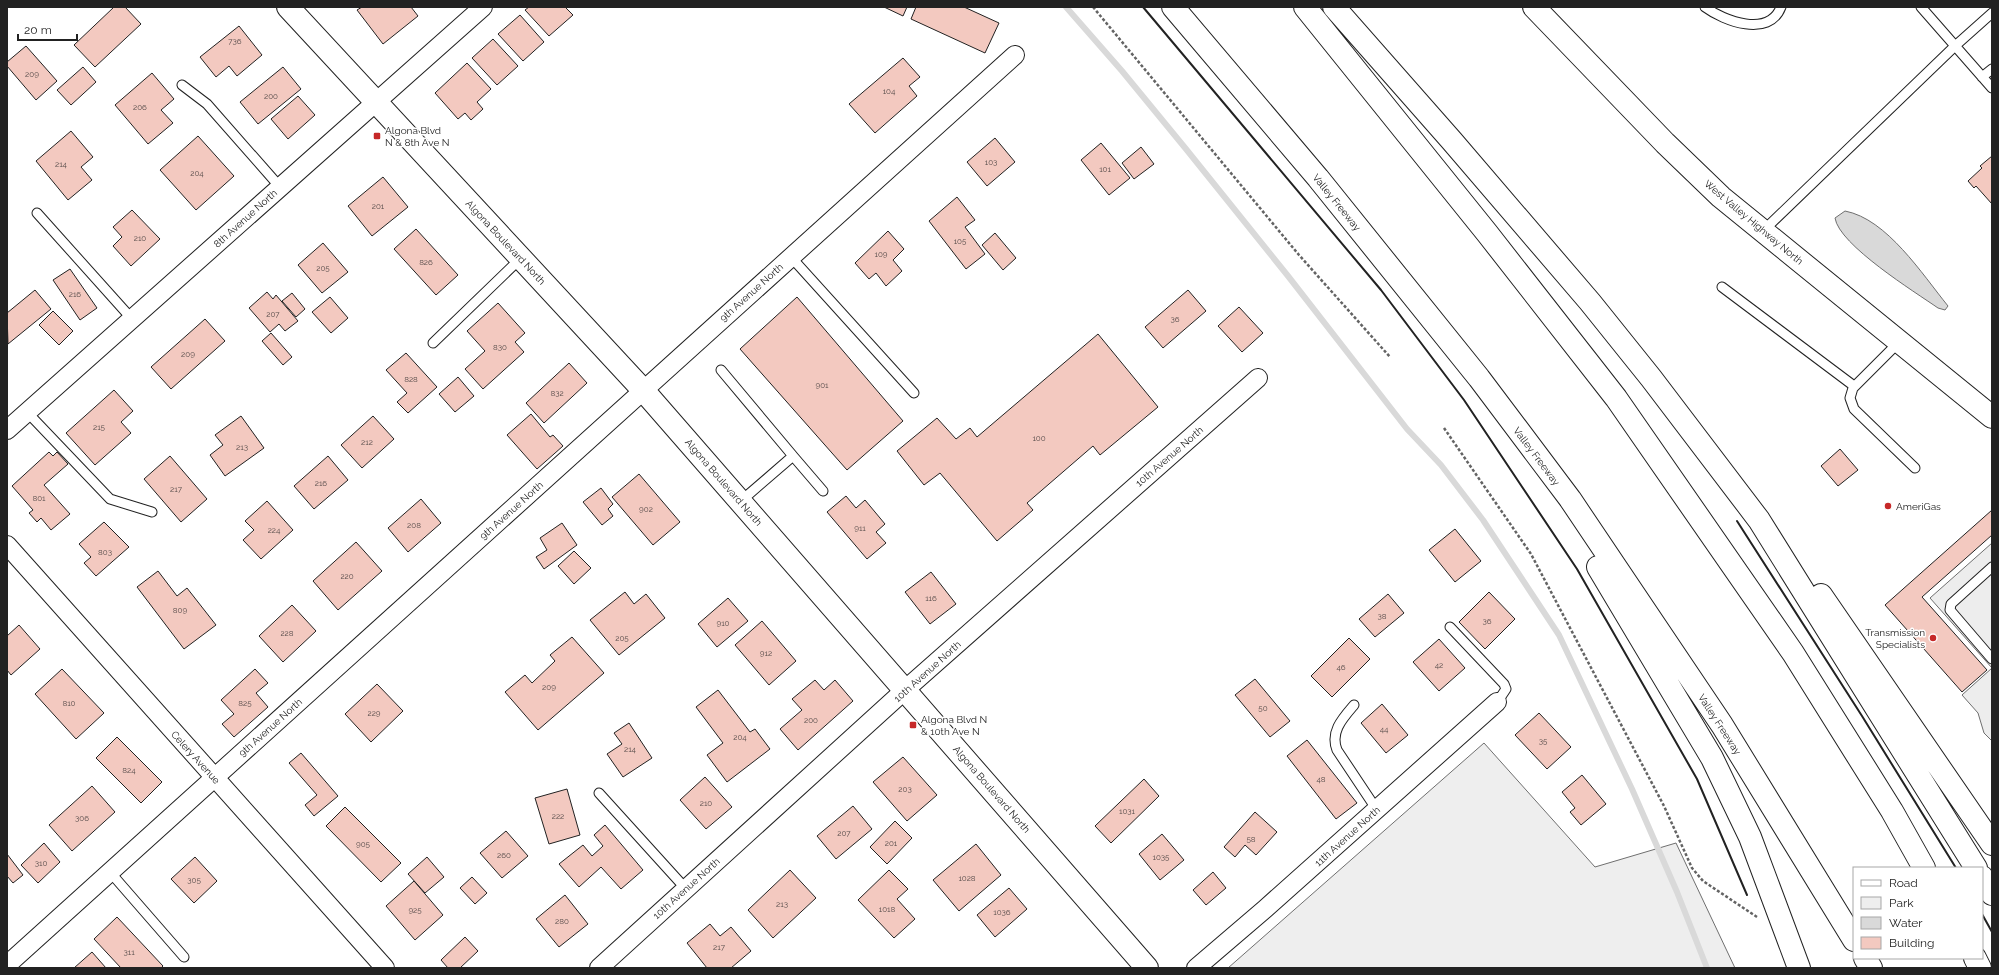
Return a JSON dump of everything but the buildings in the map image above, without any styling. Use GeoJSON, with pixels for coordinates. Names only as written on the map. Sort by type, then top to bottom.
{"type":"FeatureCollection","features":[{"type":"Feature","properties":{"kind":"main road","name":"Algona Boulevard North"},"geometry":{"type":"LineString","coordinates":[[288,7],[643,390],[906,689],[1147,968]]}},
{"type":"Feature","properties":{"kind":"main road","name":"Valley Freeway"},"geometry":{"type":"LineString","coordinates":[[1173,7],[1318,178],[1479,378],[1570,499],[1722,725],[1853,938]]}},
{"type":"Feature","properties":{"kind":"main road"},"geometry":{"type":"LineString","coordinates":[[1304,7],[1487,233],[1616,398],[1793,653],[1892,811],[1923,867]]}},
{"type":"Feature","properties":{"kind":"main road"},"geometry":{"type":"LineString","coordinates":[[1334,7],[1452,141],[1590,302],[1759,520],[1795,559],[1992,844]]}},
{"type":"Feature","properties":{"kind":"main road","name":"West Valley Highway North"},"geometry":{"type":"LineString","coordinates":[[1534,7],[1671,148],[1721,197],[1992,417]]}},
{"type":"Feature","properties":{"kind":"main road"},"geometry":{"type":"LineString","coordinates":[[1479,378],[1610,585],[1712,758],[1750,837],[1799,968]]}},
{"type":"Feature","properties":{"kind":"main road"},"geometry":{"type":"LineString","coordinates":[[1759,520],[1975,867]]}},
{"type":"Feature","properties":{"kind":"main road"},"geometry":{"type":"LineString","coordinates":[[1983,879],[1992,894]]}},
{"type":"Feature","properties":{"kind":"main road"},"geometry":{"type":"LineString","coordinates":[[1866,959],[1871,968]]}},
{"type":"Feature","properties":{"kind":"main road"},"geometry":{"type":"LineString","coordinates":[[1976,959],[1980,968]]}},
{"type":"Feature","properties":{"kind":"street","name":"8th Avenue North"},"geometry":{"type":"LineString","coordinates":[[7,430],[483,7]]}},
{"type":"Feature","properties":{"kind":"street","name":"9th Avenue North"},"geometry":{"type":"LineString","coordinates":[[7,965],[1015,55]]}},
{"type":"Feature","properties":{"kind":"street","name":"10th Avenue North"},"geometry":{"type":"LineString","coordinates":[[599,968],[906,689],[1258,378]]}},
{"type":"Feature","properties":{"kind":"street","name":"Celery Avenue"},"geometry":{"type":"LineString","coordinates":[[7,545],[385,968]]}},
{"type":"Feature","properties":{"kind":"street","name":"11th Avenue North"},"geometry":{"type":"LineString","coordinates":[[1196,968],[1377,810],[1496,703]]}},
{"type":"Feature","properties":{"kind":"lane"},"geometry":{"type":"LineString","coordinates":[[1705,7],[1724,18],[1750,24],[1769,21],[1778,14],[1781,7]]}},
{"type":"Feature","properties":{"kind":"lane"},"geometry":{"type":"LineString","coordinates":[[1921,7],[1992,88]]}},
{"type":"Feature","properties":{"kind":"lane"},"geometry":{"type":"LineString","coordinates":[[1763,231],[1955,46],[1992,13]]}},
{"type":"Feature","properties":{"kind":"lane"},"geometry":{"type":"LineString","coordinates":[[1982,77],[1992,69]]}},
{"type":"Feature","properties":{"kind":"lane"},"geometry":{"type":"LineString","coordinates":[[182,85],[207,104],[280,187]]}},
{"type":"Feature","properties":{"kind":"lane"},"geometry":{"type":"LineString","coordinates":[[37,213],[132,319]]}},
{"type":"Feature","properties":{"kind":"lane"},"geometry":{"type":"LineString","coordinates":[[790,257],[914,393]]}},
{"type":"Feature","properties":{"kind":"lane"},"geometry":{"type":"LineString","coordinates":[[433,343],[521,258]]}},
{"type":"Feature","properties":{"kind":"lane"},"geometry":{"type":"LineString","coordinates":[[1722,287],[1854,386]]}},
{"type":"Feature","properties":{"kind":"lane"},"geometry":{"type":"LineString","coordinates":[[1900,342],[1854,386],[1850,398],[1854,410],[1915,468]]}},
{"type":"Feature","properties":{"kind":"lane"},"geometry":{"type":"LineString","coordinates":[[721,370],[823,491]]}},
{"type":"Feature","properties":{"kind":"lane"},"geometry":{"type":"LineString","coordinates":[[27,412],[110,499],[152,512]]}},
{"type":"Feature","properties":{"kind":"lane"},"geometry":{"type":"LineString","coordinates":[[741,501],[793,456]]}},
{"type":"Feature","properties":{"kind":"lane"},"geometry":{"type":"LineString","coordinates":[[1992,567],[1951,604],[1950,610],[1992,658]]}},
{"type":"Feature","properties":{"kind":"lane"},"geometry":{"type":"LineString","coordinates":[[1450,627],[1504,684],[1506,689],[1496,703]]}},
{"type":"Feature","properties":{"kind":"lane"},"geometry":{"type":"LineString","coordinates":[[1354,705],[1344,716],[1336,732],[1334,741],[1337,750],[1377,810]]}},
{"type":"Feature","properties":{"kind":"lane"},"geometry":{"type":"LineString","coordinates":[[599,793],[686,889]]}},
{"type":"Feature","properties":{"kind":"lane"},"geometry":{"type":"LineString","coordinates":[[110,872],[184,957]]}},
{"type":"Feature","properties":{"kind":"path"},"geometry":{"type":"LineString","coordinates":[[1093,7],[1299,255],[1390,357]]}},
{"type":"Feature","properties":{"kind":"path"},"geometry":{"type":"LineString","coordinates":[[1444,428],[1531,554],[1664,806],[1692,868],[1703,881],[1788,937]]}},
{"type":"Feature","properties":{"kind":"green space"},"geometry":{"type":"Polygon","coordinates":[[[1484,743],[1595,867],[1676,843],[1735,968],[1228,968],[1484,743]]]}},
{"type":"Feature","properties":{"kind":"shaded area"},"geometry":{"type":"Polygon","coordinates":[[[1992,543],[1992,668],[1930,598],[1992,543]]]}},
{"type":"Feature","properties":{"kind":"shaded area"},"geometry":{"type":"Polygon","coordinates":[[[1992,668],[1992,741],[1984,733],[1978,713],[1962,695],[1992,668]]]}},
{"type":"Feature","properties":{"kind":"water"},"geometry":{"type":"Polygon","coordinates":[[[1845,211],[1860,216],[1889,236],[1915,264],[1948,306],[1945,310],[1938,308],[1896,280],[1863,254],[1840,229],[1835,218],[1845,211]]]}},
{"type":"Feature","properties":{"kind":"waterway"},"geometry":{"type":"LineString","coordinates":[[1066,7],[1122,71],[1186,149],[1288,276],[1407,429],[1441,465],[1483,520],[1559,635],[1632,789],[1677,892],[1707,968]]}},
{"type":"Feature","properties":{"kind":"wall"},"geometry":{"type":"LineString","coordinates":[[1143,7],[1381,290],[1464,400],[1577,569],[1697,779],[1747,895]]}},
{"type":"Feature","properties":{"kind":"wall"},"geometry":{"type":"LineString","coordinates":[[1737,521],[1862,716],[1955,867]]}},
{"type":"Feature","properties":{"kind":"wall"},"geometry":{"type":"LineString","coordinates":[[1983,916],[1992,932]]}},
{"type":"Feature","properties":{"kind":"place","name":"Algona Blvd N & 8th Ave N"},"geometry":{"type":"Point","coordinates":[377,136]}},
{"type":"Feature","properties":{"kind":"place","name":"AmeriGas"},"geometry":{"type":"Point","coordinates":[1888,506]}},
{"type":"Feature","properties":{"kind":"place","name":"Transmission Specialists"},"geometry":{"type":"Point","coordinates":[1933,638]}},
{"type":"Feature","properties":{"kind":"place","name":"Algona Blvd N & 10th Ave N"},"geometry":{"type":"Point","coordinates":[913,725]}}]}
